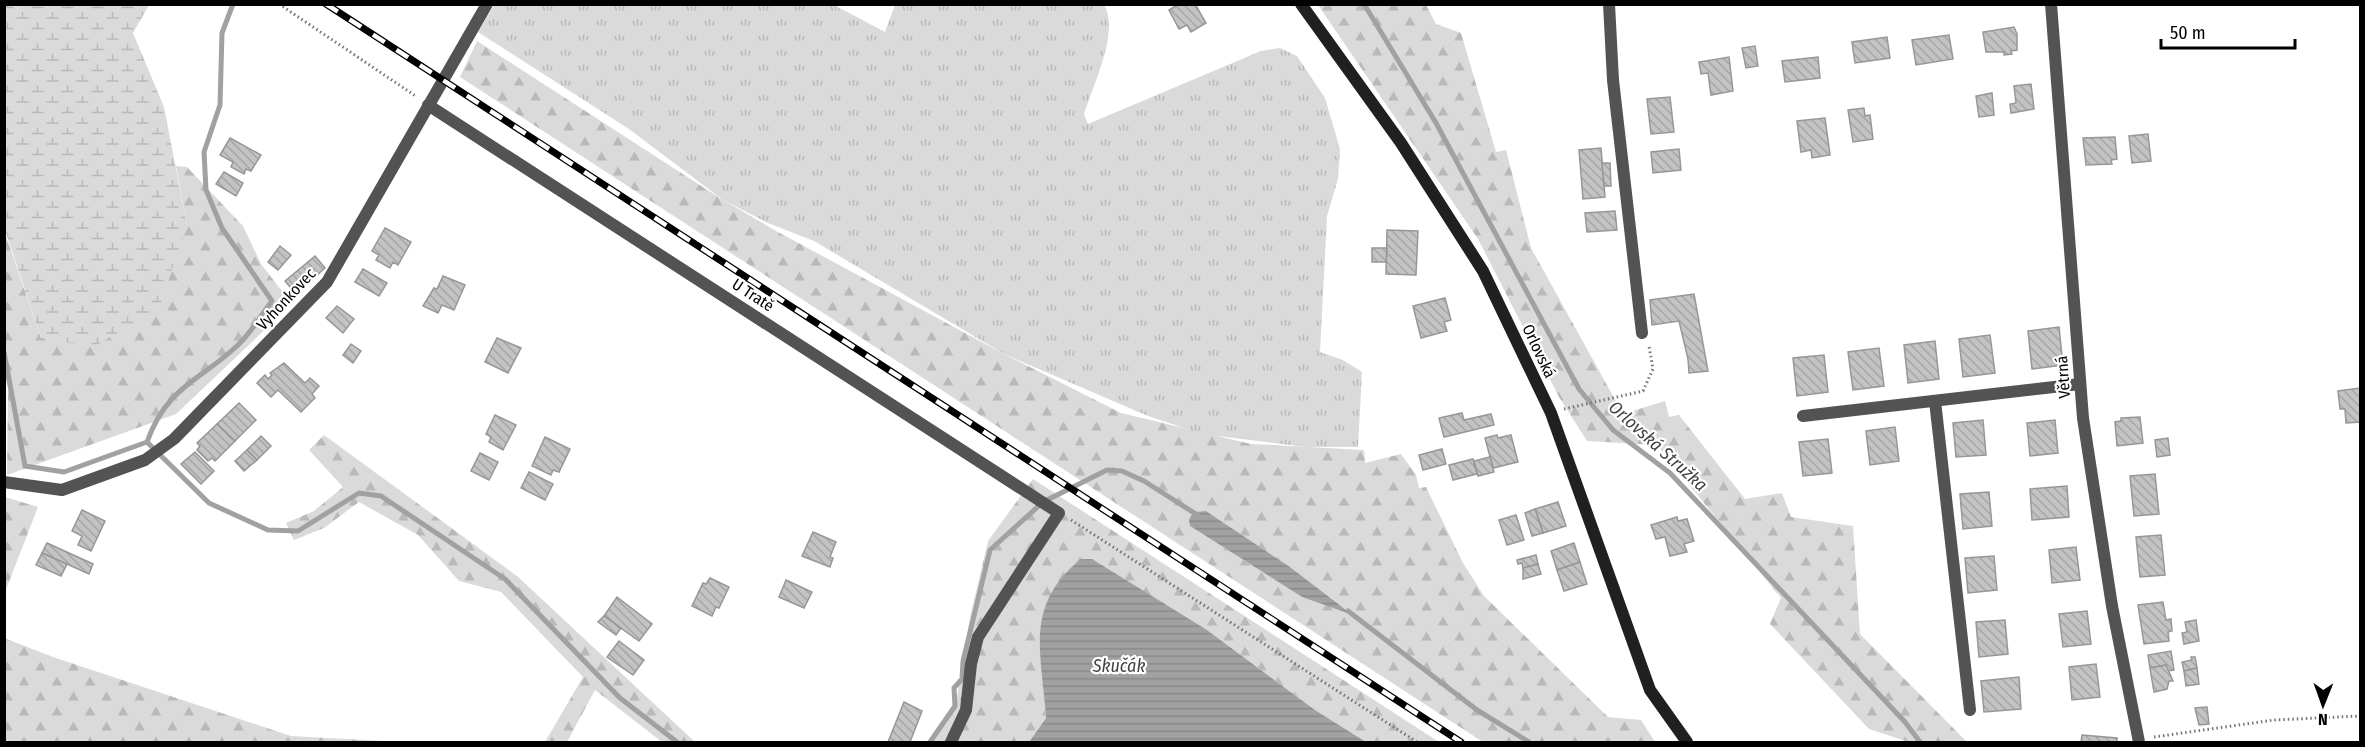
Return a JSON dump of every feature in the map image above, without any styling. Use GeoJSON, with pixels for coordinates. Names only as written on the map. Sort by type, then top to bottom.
{"type":"FeatureCollection","features":[{"type":"Feature","properties":{"kind":"main road","name":"Orlovská"},"geometry":{"type":"LineString","coordinates":[[1301,4],[1401,143],[1483,271],[1551,413],[1650,690],[1687,742]]}},
{"type":"Feature","properties":{"kind":"street","name":"Vyhonkovec"},"geometry":{"type":"LineString","coordinates":[[4,482],[62,490],[147,459],[167,445],[327,282],[488,4]]}},
{"type":"Feature","properties":{"kind":"street"},"geometry":{"type":"LineString","coordinates":[[1609,4],[1613,80],[1642,333]]}},
{"type":"Feature","properties":{"kind":"street","name":"Větrná"},"geometry":{"type":"LineString","coordinates":[[2051,4],[2083,418],[2112,606],[2139,741]]}},
{"type":"Feature","properties":{"kind":"street","name":"U Tratě"},"geometry":{"type":"LineString","coordinates":[[428,105],[1056,511]]}},
{"type":"Feature","properties":{"kind":"street"},"geometry":{"type":"LineString","coordinates":[[1803,416],[2080,384]]}},
{"type":"Feature","properties":{"kind":"street"},"geometry":{"type":"LineString","coordinates":[[1935,400],[1970,710]]}},
{"type":"Feature","properties":{"kind":"street"},"geometry":{"type":"LineString","coordinates":[[951,742],[966,710],[971,664],[978,637],[1056,511]]}},
{"type":"Feature","properties":{"kind":"path"},"geometry":{"type":"LineString","coordinates":[[279,4],[428,105]]}},
{"type":"Feature","properties":{"kind":"path"},"geometry":{"type":"LineString","coordinates":[[1584,404],[1643,391],[1653,369],[1649,347],[1642,333]]}},
{"type":"Feature","properties":{"kind":"path"},"geometry":{"type":"LineString","coordinates":[[1056,511],[1417,742]]}},
{"type":"Feature","properties":{"kind":"path"},"geometry":{"type":"LineString","coordinates":[[2139,741],[2274,720],[2361,716]]}},
{"type":"Feature","properties":{"kind":"green space"},"geometry":{"type":"Polygon","coordinates":[[[495,4],[834,5],[885,32],[895,5],[1104,5],[1109,29],[1099,74],[1084,114],[1088,124],[1261,51],[1280,48],[1297,56],[1325,98],[1340,149],[1338,179],[1327,216],[1320,352],[1343,360],[1362,372],[1358,447],[1305,447],[1202,434],[1148,416],[1004,354],[814,241],[768,223],[723,200],[629,129],[478,32],[495,4]]]}},
{"type":"Feature","properties":{"kind":"green space"},"geometry":{"type":"Polygon","coordinates":[[[4,5],[149,5],[133,33],[164,107],[187,225],[159,308],[94,347],[41,338],[5,230],[4,5]]]}},
{"type":"Feature","properties":{"kind":"green space"},"geometry":{"type":"Polygon","coordinates":[[[1318,5],[1426,5],[1436,24],[1461,33],[1496,152],[1506,150],[1531,248],[1623,414],[1665,401],[1669,417],[1679,415],[1745,499],[1782,493],[1791,517],[1853,526],[1860,634],[1967,742],[1909,742],[1869,729],[1770,624],[1781,598],[1657,445],[1587,441],[1559,397],[1478,239],[1318,5]]]}},
{"type":"Feature","properties":{"kind":"green space"},"geometry":{"type":"Polygon","coordinates":[[[477,41],[723,200],[778,232],[1004,354],[1121,413],[1251,444],[1364,450],[1365,463],[1401,454],[1416,475],[1419,488],[1426,487],[1463,563],[1484,596],[1608,717],[1641,720],[1655,742],[1483,742],[460,77],[477,41]],[[1206,511],[1193,512],[1190,526],[1302,597],[1351,613],[1290,567],[1206,511]]]}},
{"type":"Feature","properties":{"kind":"green space"},"geometry":{"type":"Polygon","coordinates":[[[176,166],[187,167],[243,226],[261,264],[292,304],[176,414],[7,475],[8,388],[4,374],[4,230],[41,338],[187,225],[176,166]]]}},
{"type":"Feature","properties":{"kind":"green space"},"geometry":{"type":"Polygon","coordinates":[[[324,435],[517,576],[695,742],[662,742],[595,690],[567,742],[545,742],[583,677],[501,592],[459,581],[418,535],[359,502],[324,528],[294,540],[286,523],[314,511],[343,487],[309,450],[324,435]]]}},
{"type":"Feature","properties":{"kind":"green space"},"geometry":{"type":"Polygon","coordinates":[[[1033,479],[1439,742],[1366,742],[1315,710],[1207,630],[1045,695],[1046,718],[1029,742],[928,742],[956,704],[970,617],[988,541],[1033,479]]]}},
{"type":"Feature","properties":{"kind":"green space"},"geometry":{"type":"Polygon","coordinates":[[[4,497],[38,507],[5,592],[4,497]]]}},
{"type":"Feature","properties":{"kind":"green space"},"geometry":{"type":"Polygon","coordinates":[[[4,638],[53,657],[291,736],[403,742],[5,742],[4,638]]]}},
{"type":"Feature","properties":{"kind":"water"},"geometry":{"type":"Polygon","coordinates":[[[1206,511],[1290,567],[1353,615],[1302,597],[1190,526],[1189,520],[1193,512],[1206,511]]]}},
{"type":"Feature","properties":{"kind":"water","name":"Skučák"},"geometry":{"type":"Polygon","coordinates":[[[1081,559],[1092,559],[1207,630],[1315,710],[1366,742],[1029,742],[1046,718],[1040,652],[1043,613],[1050,595],[1063,577],[1081,559]]]}},
{"type":"Feature","properties":{"kind":"building"},"geometry":{"type":"Polygon","coordinates":[[[1179,4],[1195,4],[1206,23],[1191,32],[1187,25],[1179,29],[1169,10],[1179,4]]]}},
{"type":"Feature","properties":{"kind":"building"},"geometry":{"type":"Polygon","coordinates":[[[2014,27],[2017,34],[2017,50],[2011,51],[2012,54],[2004,55],[2004,52],[1986,52],[1983,32],[2014,27]]]}},
{"type":"Feature","properties":{"kind":"building"},"geometry":{"type":"Polygon","coordinates":[[[1949,35],[1953,59],[1916,65],[1912,40],[1949,35]]]}},
{"type":"Feature","properties":{"kind":"building"},"geometry":{"type":"Polygon","coordinates":[[[1887,37],[1890,58],[1855,63],[1852,42],[1887,37]]]}},
{"type":"Feature","properties":{"kind":"building"},"geometry":{"type":"Polygon","coordinates":[[[1755,46],[1758,66],[1746,68],[1742,48],[1755,46]]]}},
{"type":"Feature","properties":{"kind":"building"},"geometry":{"type":"Polygon","coordinates":[[[1729,57],[1733,91],[1711,95],[1708,73],[1701,74],[1699,62],[1729,57]]]}},
{"type":"Feature","properties":{"kind":"building"},"geometry":{"type":"Polygon","coordinates":[[[1818,57],[1820,78],[1785,82],[1782,61],[1818,57]]]}},
{"type":"Feature","properties":{"kind":"building"},"geometry":{"type":"Polygon","coordinates":[[[2031,84],[2034,109],[2011,113],[2010,104],[2016,103],[2014,86],[2031,84]]]}},
{"type":"Feature","properties":{"kind":"building"},"geometry":{"type":"Polygon","coordinates":[[[1992,93],[1994,115],[1979,117],[1976,96],[1992,93]]]}},
{"type":"Feature","properties":{"kind":"building"},"geometry":{"type":"Polygon","coordinates":[[[1670,97],[1674,132],[1651,134],[1647,99],[1670,97]]]}},
{"type":"Feature","properties":{"kind":"building"},"geometry":{"type":"Polygon","coordinates":[[[1864,108],[1865,116],[1870,115],[1873,139],[1853,142],[1848,110],[1864,108]]]}},
{"type":"Feature","properties":{"kind":"building"},"geometry":{"type":"Polygon","coordinates":[[[1825,118],[1830,155],[1812,158],[1811,150],[1801,152],[1797,121],[1825,118]]]}},
{"type":"Feature","properties":{"kind":"building"},"geometry":{"type":"Polygon","coordinates":[[[2148,134],[2151,161],[2132,163],[2129,136],[2148,134]]]}},
{"type":"Feature","properties":{"kind":"building"},"geometry":{"type":"Polygon","coordinates":[[[2115,137],[2117,159],[2111,160],[2112,164],[2086,165],[2083,138],[2115,137]]]}},
{"type":"Feature","properties":{"kind":"building"},"geometry":{"type":"Polygon","coordinates":[[[230,138],[261,155],[251,171],[246,169],[244,174],[231,167],[233,162],[220,155],[230,138]]]}},
{"type":"Feature","properties":{"kind":"building"},"geometry":{"type":"Polygon","coordinates":[[[1601,148],[1605,197],[1583,199],[1579,150],[1601,148]]]}},
{"type":"Feature","properties":{"kind":"building"},"geometry":{"type":"Polygon","coordinates":[[[1679,149],[1681,170],[1653,173],[1651,152],[1679,149]]]}},
{"type":"Feature","properties":{"kind":"building"},"geometry":{"type":"Polygon","coordinates":[[[1602,163],[1610,163],[1611,186],[1604,186],[1602,163]]]}},
{"type":"Feature","properties":{"kind":"building"},"geometry":{"type":"Polygon","coordinates":[[[224,172],[243,183],[236,196],[216,184],[224,172]]]}},
{"type":"Feature","properties":{"kind":"building"},"geometry":{"type":"Polygon","coordinates":[[[1615,211],[1617,230],[1587,232],[1585,213],[1615,211]]]}},
{"type":"Feature","properties":{"kind":"building"},"geometry":{"type":"Polygon","coordinates":[[[385,228],[411,242],[398,265],[393,262],[390,268],[376,260],[379,255],[372,251],[385,228]]]}},
{"type":"Feature","properties":{"kind":"building"},"geometry":{"type":"Polygon","coordinates":[[[1387,230],[1418,231],[1416,275],[1386,274],[1387,230]]]}},
{"type":"Feature","properties":{"kind":"building"},"geometry":{"type":"Polygon","coordinates":[[[280,246],[291,255],[278,270],[268,262],[280,246]]]}},
{"type":"Feature","properties":{"kind":"building"},"geometry":{"type":"Polygon","coordinates":[[[1372,248],[1387,248],[1386,262],[1372,262],[1372,248]]]}},
{"type":"Feature","properties":{"kind":"building"},"geometry":{"type":"Polygon","coordinates":[[[315,256],[325,268],[296,294],[285,281],[315,256]]]}},
{"type":"Feature","properties":{"kind":"building"},"geometry":{"type":"Polygon","coordinates":[[[363,269],[387,283],[379,296],[355,282],[363,269]]]}},
{"type":"Feature","properties":{"kind":"building"},"geometry":{"type":"Polygon","coordinates":[[[443,276],[465,285],[454,310],[442,305],[438,313],[423,306],[434,288],[437,289],[443,276]]]}},
{"type":"Feature","properties":{"kind":"building"},"geometry":{"type":"Polygon","coordinates":[[[1694,294],[1708,371],[1689,373],[1679,321],[1652,325],[1650,300],[1694,294]]]}},
{"type":"Feature","properties":{"kind":"building"},"geometry":{"type":"Polygon","coordinates":[[[1445,298],[1451,320],[1444,322],[1447,331],[1421,338],[1413,306],[1445,298]]]}},
{"type":"Feature","properties":{"kind":"building"},"geometry":{"type":"Polygon","coordinates":[[[337,306],[354,319],[343,333],[326,318],[337,306]]]}},
{"type":"Feature","properties":{"kind":"building"},"geometry":{"type":"Polygon","coordinates":[[[2059,327],[2063,365],[2032,369],[2028,331],[2059,327]]]}},
{"type":"Feature","properties":{"kind":"building"},"geometry":{"type":"Polygon","coordinates":[[[1990,335],[1995,373],[1963,377],[1959,339],[1990,335]]]}},
{"type":"Feature","properties":{"kind":"building"},"geometry":{"type":"Polygon","coordinates":[[[497,338],[521,348],[508,373],[485,362],[497,338]]]}},
{"type":"Feature","properties":{"kind":"building"},"geometry":{"type":"Polygon","coordinates":[[[1935,341],[1939,379],[1908,383],[1904,345],[1935,341]]]}},
{"type":"Feature","properties":{"kind":"building"},"geometry":{"type":"Polygon","coordinates":[[[351,344],[361,351],[353,363],[343,355],[351,344]]]}},
{"type":"Feature","properties":{"kind":"building"},"geometry":{"type":"Polygon","coordinates":[[[1879,348],[1884,386],[1853,390],[1848,352],[1879,348]]]}},
{"type":"Feature","properties":{"kind":"building"},"geometry":{"type":"Polygon","coordinates":[[[1824,355],[1828,392],[1797,396],[1793,358],[1824,355]]]}},
{"type":"Feature","properties":{"kind":"building"},"geometry":{"type":"Polygon","coordinates":[[[284,363],[305,383],[310,378],[319,386],[312,394],[315,398],[301,412],[278,390],[271,397],[257,383],[265,375],[268,379],[272,375],[270,373],[284,363]]]}},
{"type":"Feature","properties":{"kind":"building"},"geometry":{"type":"Polygon","coordinates":[[[2360,388],[2360,422],[2346,423],[2345,409],[2340,409],[2338,391],[2360,388]]]}},
{"type":"Feature","properties":{"kind":"building"},"geometry":{"type":"Polygon","coordinates":[[[239,403],[256,420],[235,441],[217,424],[239,403]]]}},
{"type":"Feature","properties":{"kind":"building"},"geometry":{"type":"Polygon","coordinates":[[[1462,413],[1464,420],[1491,414],[1494,425],[1444,437],[1439,418],[1462,413]]]}},
{"type":"Feature","properties":{"kind":"building"},"geometry":{"type":"Polygon","coordinates":[[[495,415],[516,425],[503,450],[489,442],[491,437],[486,434],[495,415]]]}},
{"type":"Feature","properties":{"kind":"building"},"geometry":{"type":"Polygon","coordinates":[[[2140,417],[2143,443],[2117,446],[2115,422],[2121,421],[2121,418],[2140,417]]]}},
{"type":"Feature","properties":{"kind":"building"},"geometry":{"type":"Polygon","coordinates":[[[1983,420],[1986,455],[1956,457],[1953,423],[1983,420]]]}},
{"type":"Feature","properties":{"kind":"building"},"geometry":{"type":"Polygon","coordinates":[[[2055,420],[2058,453],[2030,456],[2027,423],[2055,420]]]}},
{"type":"Feature","properties":{"kind":"building"},"geometry":{"type":"Polygon","coordinates":[[[217,424],[235,441],[215,461],[212,458],[208,461],[197,450],[200,446],[197,443],[217,424]]]}},
{"type":"Feature","properties":{"kind":"building"},"geometry":{"type":"Polygon","coordinates":[[[1895,427],[1899,461],[1870,465],[1866,431],[1895,427]]]}},
{"type":"Feature","properties":{"kind":"building"},"geometry":{"type":"Polygon","coordinates":[[[1497,435],[1498,438],[1511,435],[1518,462],[1493,468],[1485,438],[1497,435]]]}},
{"type":"Feature","properties":{"kind":"building"},"geometry":{"type":"Polygon","coordinates":[[[261,436],[271,446],[257,460],[247,450],[261,436]]]}},
{"type":"Feature","properties":{"kind":"building"},"geometry":{"type":"Polygon","coordinates":[[[545,437],[570,449],[559,472],[553,470],[551,475],[532,466],[545,437]]]}},
{"type":"Feature","properties":{"kind":"building"},"geometry":{"type":"Polygon","coordinates":[[[2168,438],[2170,455],[2157,457],[2155,440],[2168,438]]]}},
{"type":"Feature","properties":{"kind":"building"},"geometry":{"type":"Polygon","coordinates":[[[1828,439],[1832,473],[1803,476],[1799,442],[1828,439]]]}},
{"type":"Feature","properties":{"kind":"building"},"geometry":{"type":"Polygon","coordinates":[[[1442,449],[1446,464],[1423,470],[1419,455],[1442,449]]]}},
{"type":"Feature","properties":{"kind":"building"},"geometry":{"type":"Polygon","coordinates":[[[247,450],[257,460],[244,471],[235,461],[247,450]]]}},
{"type":"Feature","properties":{"kind":"building"},"geometry":{"type":"Polygon","coordinates":[[[195,452],[214,471],[201,484],[181,464],[195,452]]]}},
{"type":"Feature","properties":{"kind":"building"},"geometry":{"type":"Polygon","coordinates":[[[480,453],[498,462],[489,480],[471,471],[480,453]]]}},
{"type":"Feature","properties":{"kind":"building"},"geometry":{"type":"Polygon","coordinates":[[[1490,457],[1494,472],[1478,476],[1474,461],[1490,457]]]}},
{"type":"Feature","properties":{"kind":"building"},"geometry":{"type":"Polygon","coordinates":[[[1473,459],[1477,474],[1453,480],[1449,465],[1473,459]]]}},
{"type":"Feature","properties":{"kind":"building"},"geometry":{"type":"Polygon","coordinates":[[[529,472],[553,484],[545,500],[521,488],[529,472]]]}},
{"type":"Feature","properties":{"kind":"building"},"geometry":{"type":"Polygon","coordinates":[[[2155,474],[2159,514],[2134,516],[2130,476],[2155,474]]]}},
{"type":"Feature","properties":{"kind":"building"},"geometry":{"type":"Polygon","coordinates":[[[2067,486],[2069,517],[2032,520],[2030,489],[2067,486]]]}},
{"type":"Feature","properties":{"kind":"building"},"geometry":{"type":"Polygon","coordinates":[[[1989,492],[1992,526],[1963,529],[1960,494],[1989,492]]]}},
{"type":"Feature","properties":{"kind":"building"},"geometry":{"type":"Polygon","coordinates":[[[1558,502],[1566,526],[1543,533],[1535,509],[1558,502]]]}},
{"type":"Feature","properties":{"kind":"building"},"geometry":{"type":"Polygon","coordinates":[[[1535,509],[1543,533],[1532,536],[1525,513],[1535,509]]]}},
{"type":"Feature","properties":{"kind":"building"},"geometry":{"type":"Polygon","coordinates":[[[82,510],[105,521],[91,551],[78,545],[82,536],[72,531],[82,510]]]}},
{"type":"Feature","properties":{"kind":"building"},"geometry":{"type":"Polygon","coordinates":[[[1516,515],[1524,540],[1507,545],[1499,520],[1516,515]]]}},
{"type":"Feature","properties":{"kind":"building"},"geometry":{"type":"Polygon","coordinates":[[[1677,517],[1678,521],[1687,519],[1694,541],[1684,544],[1687,552],[1670,556],[1665,537],[1656,539],[1651,525],[1677,517]]]}},
{"type":"Feature","properties":{"kind":"building"},"geometry":{"type":"Polygon","coordinates":[[[813,532],[836,542],[830,557],[833,558],[830,567],[802,556],[813,532]]]}},
{"type":"Feature","properties":{"kind":"building"},"geometry":{"type":"Polygon","coordinates":[[[2161,535],[2165,575],[2140,577],[2136,537],[2161,535]]]}},
{"type":"Feature","properties":{"kind":"building"},"geometry":{"type":"Polygon","coordinates":[[[47,543],[93,564],[89,574],[42,553],[47,543]]]}},
{"type":"Feature","properties":{"kind":"building"},"geometry":{"type":"Polygon","coordinates":[[[1574,543],[1580,562],[1557,570],[1551,551],[1574,543]]]}},
{"type":"Feature","properties":{"kind":"building"},"geometry":{"type":"Polygon","coordinates":[[[2076,547],[2080,580],[2052,583],[2049,550],[2076,547]]]}},
{"type":"Feature","properties":{"kind":"building"},"geometry":{"type":"Polygon","coordinates":[[[42,553],[67,564],[61,576],[36,565],[42,553]]]}},
{"type":"Feature","properties":{"kind":"building"},"geometry":{"type":"Polygon","coordinates":[[[1536,555],[1538,564],[1523,568],[1522,563],[1518,564],[1517,560],[1536,555]]]}},
{"type":"Feature","properties":{"kind":"building"},"geometry":{"type":"Polygon","coordinates":[[[1994,556],[1997,590],[1968,593],[1965,558],[1994,556]]]}},
{"type":"Feature","properties":{"kind":"building"},"geometry":{"type":"Polygon","coordinates":[[[1580,562],[1587,584],[1564,591],[1557,570],[1580,562]]]}},
{"type":"Feature","properties":{"kind":"building"},"geometry":{"type":"Polygon","coordinates":[[[1538,564],[1541,574],[1523,579],[1523,568],[1538,564]]]}},
{"type":"Feature","properties":{"kind":"building"},"geometry":{"type":"Polygon","coordinates":[[[710,578],[729,587],[719,608],[716,607],[712,616],[692,606],[703,583],[706,584],[710,578]]]}},
{"type":"Feature","properties":{"kind":"building"},"geometry":{"type":"Polygon","coordinates":[[[786,580],[812,592],[804,608],[779,597],[786,580]]]}},
{"type":"Feature","properties":{"kind":"building"},"geometry":{"type":"Polygon","coordinates":[[[617,597],[652,624],[639,641],[604,616],[617,597]]]}},
{"type":"Feature","properties":{"kind":"building"},"geometry":{"type":"Polygon","coordinates":[[[2163,602],[2166,620],[2171,619],[2172,631],[2168,632],[2169,641],[2144,644],[2138,605],[2163,602]]]}},
{"type":"Feature","properties":{"kind":"building"},"geometry":{"type":"Polygon","coordinates":[[[2087,611],[2091,644],[2063,647],[2059,614],[2087,611]]]}},
{"type":"Feature","properties":{"kind":"building"},"geometry":{"type":"Polygon","coordinates":[[[604,616],[621,628],[616,635],[598,622],[604,616]]]}},
{"type":"Feature","properties":{"kind":"building"},"geometry":{"type":"Polygon","coordinates":[[[2005,620],[2008,654],[1979,657],[1976,622],[2005,620]]]}},
{"type":"Feature","properties":{"kind":"building"},"geometry":{"type":"Polygon","coordinates":[[[2196,620],[2199,641],[2184,644],[2182,633],[2187,632],[2185,622],[2196,620]]]}},
{"type":"Feature","properties":{"kind":"building"},"geometry":{"type":"Polygon","coordinates":[[[619,641],[644,660],[633,675],[607,657],[619,641]]]}},
{"type":"Feature","properties":{"kind":"building"},"geometry":{"type":"Polygon","coordinates":[[[2171,651],[2174,670],[2167,671],[2166,665],[2150,668],[2148,655],[2171,651]]]}},
{"type":"Feature","properties":{"kind":"building"},"geometry":{"type":"Polygon","coordinates":[[[2191,657],[2195,657],[2197,668],[2184,671],[2182,662],[2192,660],[2191,657]]]}},
{"type":"Feature","properties":{"kind":"building"},"geometry":{"type":"Polygon","coordinates":[[[2096,664],[2100,697],[2072,700],[2069,667],[2096,664]]]}},
{"type":"Feature","properties":{"kind":"building"},"geometry":{"type":"Polygon","coordinates":[[[2166,665],[2173,681],[2169,681],[2167,689],[2154,692],[2150,668],[2166,665]]]}},
{"type":"Feature","properties":{"kind":"building"},"geometry":{"type":"Polygon","coordinates":[[[2197,668],[2199,684],[2186,686],[2184,671],[2197,668]]]}},
{"type":"Feature","properties":{"kind":"building"},"geometry":{"type":"Polygon","coordinates":[[[2019,677],[2021,709],[1984,712],[1981,681],[2019,677]]]}},
{"type":"Feature","properties":{"kind":"building"},"geometry":{"type":"Polygon","coordinates":[[[904,702],[922,711],[910,742],[888,742],[904,702]]]}},
{"type":"Feature","properties":{"kind":"building"},"geometry":{"type":"Polygon","coordinates":[[[2207,707],[2209,724],[2199,725],[2195,708],[2207,707]]]}},
{"type":"Feature","properties":{"kind":"building"},"geometry":{"type":"Polygon","coordinates":[[[2082,735],[2117,738],[2117,742],[2081,742],[2082,735]]]}},
{"type":"Feature","properties":{"kind":"waterway"},"geometry":{"type":"LineString","coordinates":[[233,4],[222,33],[220,105],[204,152],[206,190],[222,228],[272,301],[238,345],[186,386],[164,408],[147,442],[209,503],[268,530],[298,531],[359,493],[381,496],[505,579],[620,698],[677,742]]}},
{"type":"Feature","properties":{"kind":"waterway","name":"Orlovská Stružka"},"geometry":{"type":"LineString","coordinates":[[1364,4],[1436,123],[1579,389],[1613,430],[1670,473],[1905,722],[1920,742]]}},
{"type":"Feature","properties":{"kind":"waterway"},"geometry":{"type":"LineString","coordinates":[[4,352],[25,466],[64,472],[147,442]]}},
{"type":"Feature","properties":{"kind":"waterway"},"geometry":{"type":"LineString","coordinates":[[930,742],[955,706],[954,688],[962,679],[963,661],[990,550],[1043,502],[1107,470],[1122,471],[1144,481],[1199,516]]}},
{"type":"Feature","properties":{"kind":"waterway"},"geometry":{"type":"LineString","coordinates":[[1348,611],[1477,710],[1529,742]]}},
{"type":"Feature","properties":{"kind":"railway"},"geometry":{"type":"LineString","coordinates":[[326,4],[1461,742]]}}]}
